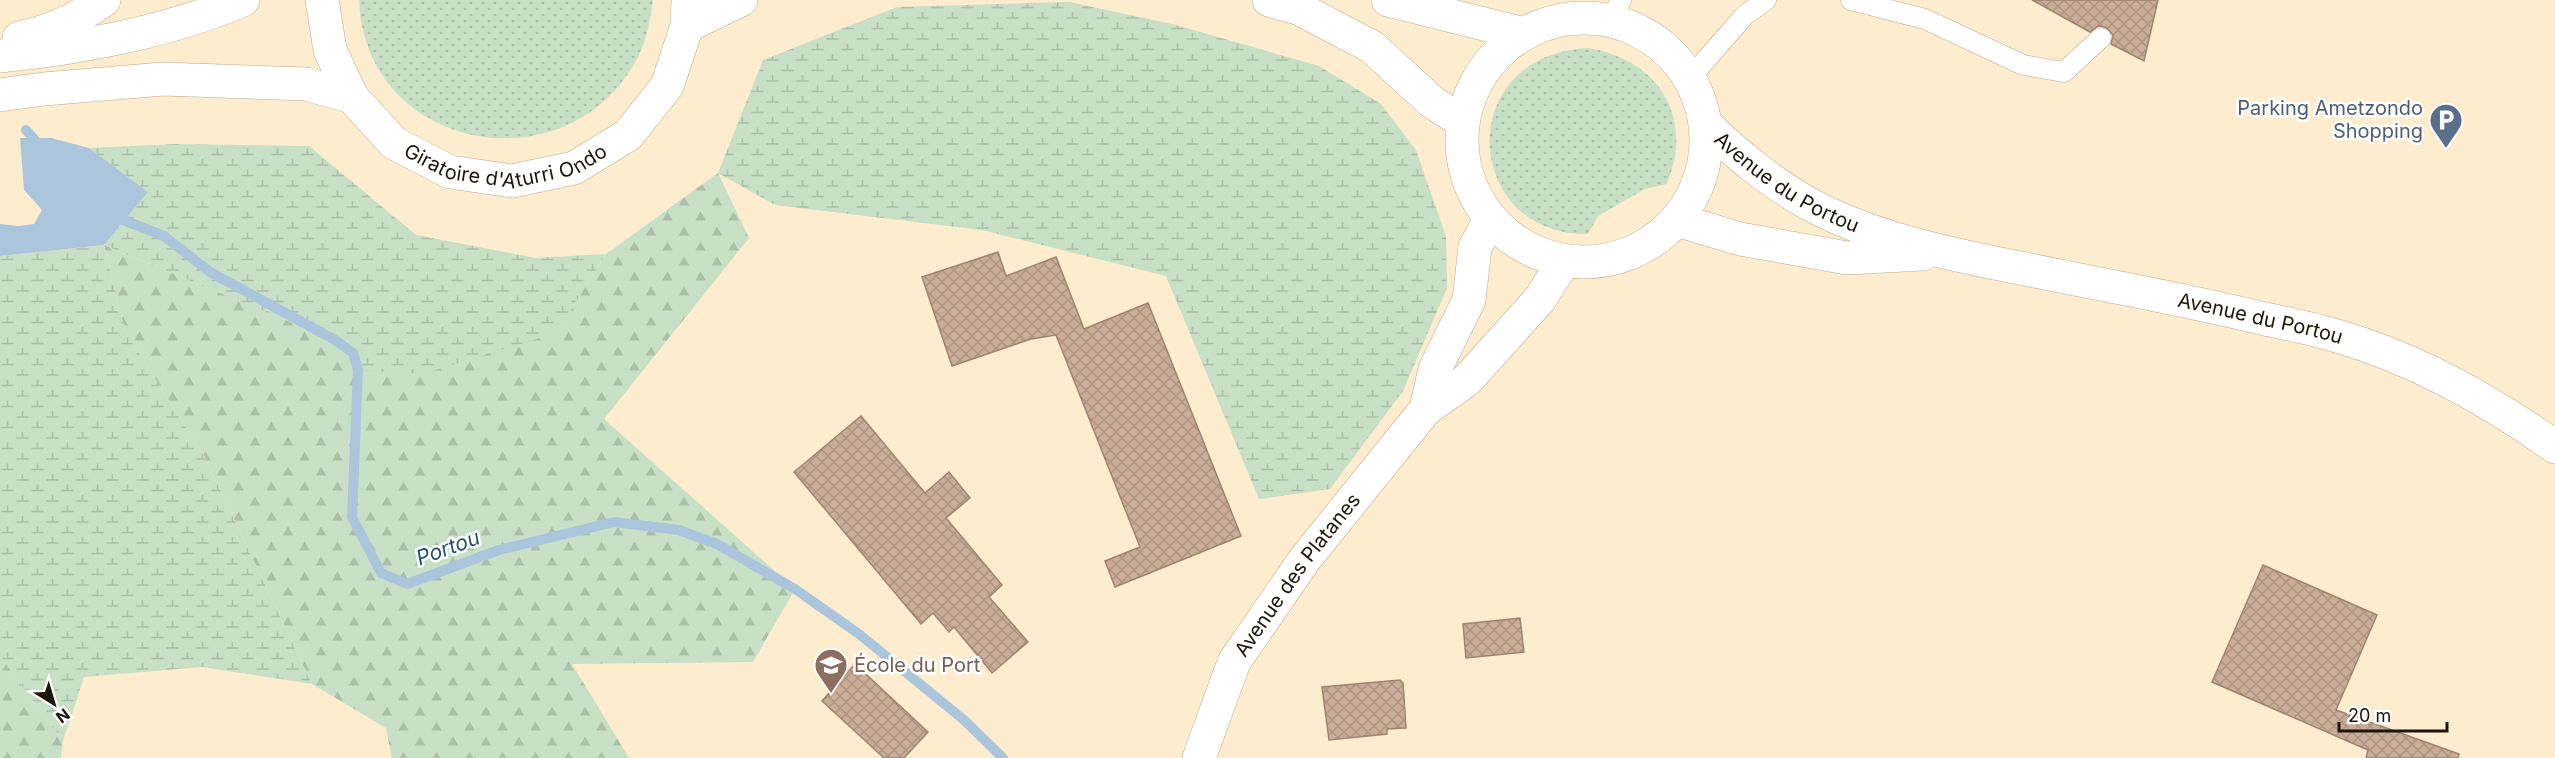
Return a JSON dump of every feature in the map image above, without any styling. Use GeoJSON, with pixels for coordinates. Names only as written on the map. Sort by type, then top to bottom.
{"type":"FeatureCollection","features":[{"type":"Feature","properties":{"kind":"main road"},"geometry":{"type":"LineString","coordinates":[[0,42],[45,33],[90,10],[104,0]]}},
{"type":"Feature","properties":{"kind":"main road"},"geometry":{"type":"LineString","coordinates":[[0,56],[44,52],[133,33],[214,12],[243,0]]}},
{"type":"Feature","properties":{"kind":"main road","name":"Giratoire d'Aturri Ondo"},"geometry":{"type":"LineString","coordinates":[[322,0],[330,50],[351,98],[394,143],[450,172],[512,181],[574,168],[627,135],[667,86],[688,13]]}},
{"type":"Feature","properties":{"kind":"main road"},"geometry":{"type":"LineString","coordinates":[[688,13],[741,0]]}},
{"type":"Feature","properties":{"kind":"main road"},"geometry":{"type":"LineString","coordinates":[[1269,0],[1298,8],[1372,47],[1432,102],[1463,122]]}},
{"type":"Feature","properties":{"kind":"main road"},"geometry":{"type":"LineString","coordinates":[[1388,0],[1524,34]]}},
{"type":"Feature","properties":{"kind":"main road"},"geometry":{"type":"LineString","coordinates":[[1616,10],[1670,51],[1690,78],[1701,100],[1706,125],[1706,159],[1695,191],[1677,220],[1654,241],[1626,256],[1595,262],[1564,261],[1536,253],[1511,238],[1491,220],[1472,190],[1463,157],[1463,122],[1470,95],[1484,71],[1502,50],[1524,34],[1551,22],[1616,10]]}},
{"type":"Feature","properties":{"kind":"main road"},"geometry":{"type":"LineString","coordinates":[[0,95],[163,79],[306,84],[351,98]]}},
{"type":"Feature","properties":{"kind":"main road","name":"Avenue du Portou"},"geometry":{"type":"LineString","coordinates":[[1706,125],[1746,163],[1814,206],[1859,225],[1942,253],[2208,305],[2337,336],[2405,359],[2466,390],[2526,426],[2555,447]]}},
{"type":"Feature","properties":{"kind":"main road","name":"Avenue des Platanes"},"geometry":{"type":"LineString","coordinates":[[1426,409],[1435,369],[1469,300],[1475,247],[1491,220]]}},
{"type":"Feature","properties":{"kind":"main road","name":"Avenue du Portou"},"geometry":{"type":"LineString","coordinates":[[1677,220],[1740,239],[1847,258],[1942,253]]}},
{"type":"Feature","properties":{"kind":"main road","name":"Avenue des Platanes"},"geometry":{"type":"LineString","coordinates":[[1199,758],[1234,662],[1305,559],[1426,409],[1467,381],[1540,299],[1564,261]]}},
{"type":"Feature","properties":{"kind":"lane"},"geometry":{"type":"LineString","coordinates":[[1690,78],[1745,15],[1766,0]]}},
{"type":"Feature","properties":{"kind":"lane"},"geometry":{"type":"LineString","coordinates":[[1851,0],[1925,19],[2023,65],[2064,72],[2101,38]]}},
{"type":"Feature","properties":{"kind":"green space"},"geometry":{"type":"Polygon","coordinates":[[[359,0],[653,0],[648,30],[638,57],[606,99],[566,126],[521,137],[475,135],[432,120],[395,92],[370,52],[359,0]]]}},
{"type":"Feature","properties":{"kind":"green space"},"geometry":{"type":"Polygon","coordinates":[[[1070,2],[1176,25],[1319,66],[1381,104],[1416,150],[1446,237],[1447,288],[1403,391],[1330,489],[1259,499],[1166,276],[982,230],[775,205],[718,173],[763,60],[897,7],[1070,2]]]}},
{"type":"Feature","properties":{"kind":"green space"},"geometry":{"type":"Polygon","coordinates":[[[1588,48],[1626,60],[1656,83],[1673,116],[1676,135],[1675,157],[1667,184],[1645,189],[1598,216],[1588,234],[1546,227],[1516,207],[1497,178],[1490,144],[1495,110],[1513,80],[1544,58],[1588,48]]]}},
{"type":"Feature","properties":{"kind":"green space"},"geometry":{"type":"Polygon","coordinates":[[[176,144],[309,146],[416,235],[536,258],[606,254],[556,333],[422,374],[358,370],[334,340],[104,245],[148,192],[89,148],[176,144]]]}},
{"type":"Feature","properties":{"kind":"green space"},"geometry":{"type":"Polygon","coordinates":[[[718,173],[749,238],[604,419],[795,589],[753,662],[572,664],[629,758],[392,758],[386,728],[312,684],[204,456],[125,331],[104,245],[335,340],[359,370],[556,333],[606,254],[718,173]]]}},
{"type":"Feature","properties":{"kind":"green space"},"geometry":{"type":"Polygon","coordinates":[[[104,245],[125,331],[204,456],[312,684],[202,667],[84,677],[63,741],[0,656],[0,256],[104,245]]]}},
{"type":"Feature","properties":{"kind":"green space"},"geometry":{"type":"Polygon","coordinates":[[[0,656],[63,741],[61,758],[0,758],[0,656]]]}},
{"type":"Feature","properties":{"kind":"water"},"geometry":{"type":"Polygon","coordinates":[[[20,138],[51,138],[89,148],[148,192],[104,245],[0,256],[0,224],[19,226],[34,224],[42,210],[24,190],[20,138]]]}},
{"type":"Feature","properties":{"kind":"building"},"geometry":{"type":"Polygon","coordinates":[[[2032,0],[2158,0],[2144,61],[2111,44],[2113,35],[2105,27],[2098,26],[2090,32],[2032,0]]]}},
{"type":"Feature","properties":{"kind":"building"},"geometry":{"type":"Polygon","coordinates":[[[998,252],[1006,276],[1056,257],[1084,329],[1148,303],[1241,536],[1115,587],[1105,561],[1140,547],[1056,335],[1031,339],[952,366],[922,277],[998,252]]]}},
{"type":"Feature","properties":{"kind":"building"},"geometry":{"type":"Polygon","coordinates":[[[861,416],[925,493],[949,472],[970,498],[946,518],[1002,585],[989,597],[1028,642],[992,673],[954,627],[949,632],[933,613],[921,624],[794,472],[861,416]]]}},
{"type":"Feature","properties":{"kind":"building"},"geometry":{"type":"Polygon","coordinates":[[[2263,565],[2377,615],[2336,710],[2459,754],[2458,758],[2366,758],[2368,750],[2212,682],[2263,565]]]}},
{"type":"Feature","properties":{"kind":"building"},"geometry":{"type":"Polygon","coordinates":[[[1520,618],[1524,652],[1466,658],[1463,624],[1520,618]]]}},
{"type":"Feature","properties":{"kind":"building"},"geometry":{"type":"Polygon","coordinates":[[[855,664],[928,732],[904,758],[884,758],[822,701],[855,664]]]}},
{"type":"Feature","properties":{"kind":"building"},"geometry":{"type":"Polygon","coordinates":[[[1400,680],[1403,683],[1406,728],[1387,729],[1387,734],[1329,740],[1322,687],[1400,680]]]}},
{"type":"Feature","properties":{"kind":"waterway"},"geometry":{"type":"LineString","coordinates":[[26,130],[43,149]]}},
{"type":"Feature","properties":{"kind":"waterway","name":"Portou"},"geometry":{"type":"LineString","coordinates":[[113,216],[164,236],[210,272],[335,340],[353,353],[358,370],[352,517],[381,573],[407,584],[499,550],[614,522],[679,530],[717,544],[795,589],[859,634],[964,720],[1003,758]]}},
{"type":"Feature","properties":{"kind":"place","name":"Parking Ametzondo Shopping"},"geometry":{"type":"Point","coordinates":[2446,149]}},
{"type":"Feature","properties":{"kind":"place","name":"École du Port"},"geometry":{"type":"Point","coordinates":[831,694]}}]}
